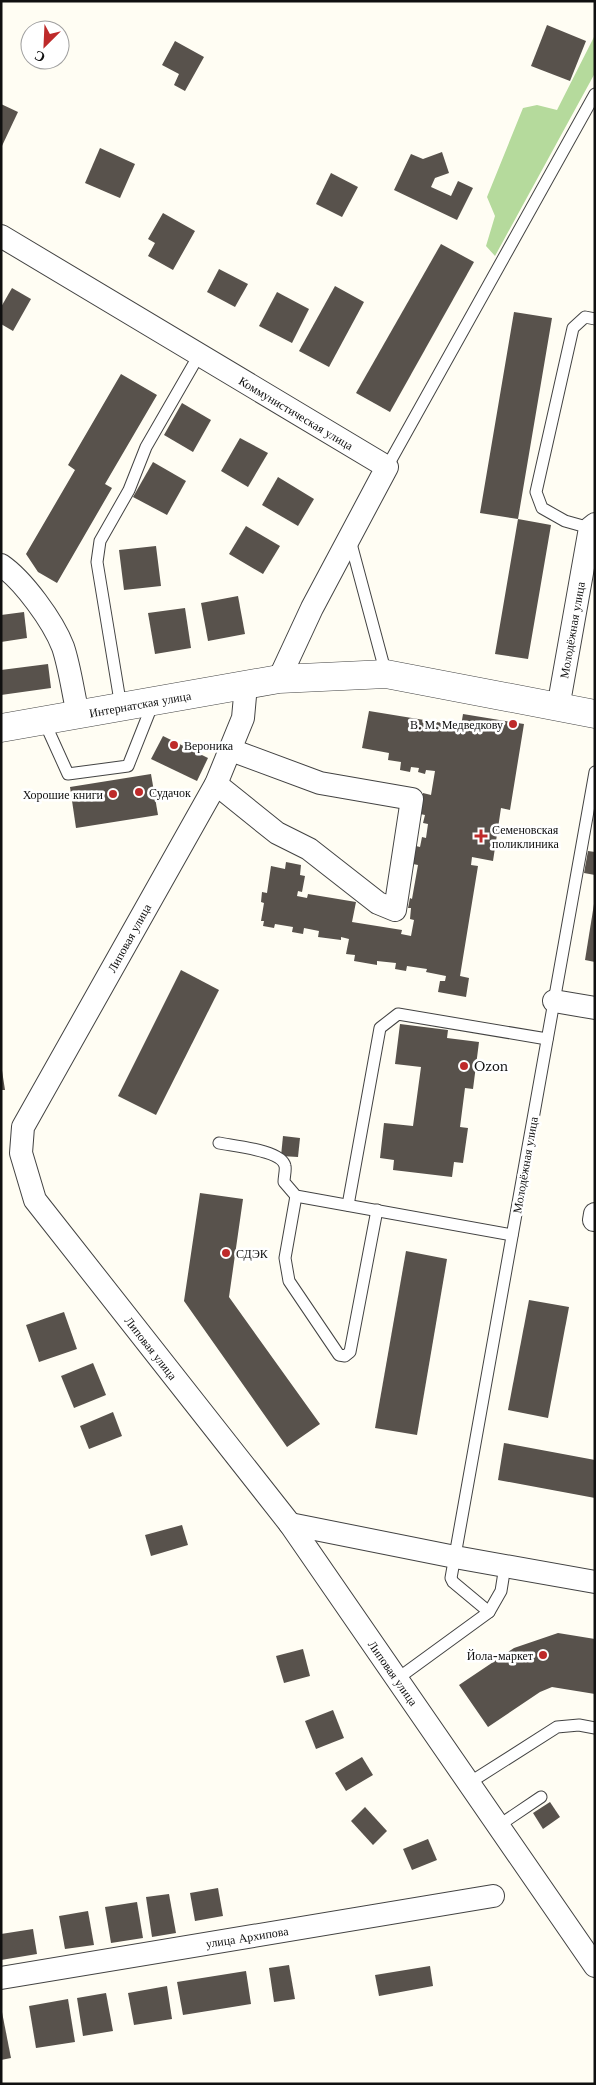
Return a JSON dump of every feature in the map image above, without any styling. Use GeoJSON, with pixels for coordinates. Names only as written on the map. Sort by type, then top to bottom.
{"type":"FeatureCollection","features":[{"type":"Feature","properties":{"kind":"street","name":"Коммунистическая улица"},"geometry":{"type":"LineString","coordinates":[[1,236],[387,467]]}},
{"type":"Feature","properties":{"kind":"street"},"geometry":{"type":"LineString","coordinates":[[279,679],[312,608],[387,467]]}},
{"type":"Feature","properties":{"kind":"street","name":"Молодёжная улица"},"geometry":{"type":"LineString","coordinates":[[558,708],[593,526]]}},
{"type":"Feature","properties":{"kind":"street"},"geometry":{"type":"LineString","coordinates":[[1,564],[40,606],[62,647],[78,714]]}},
{"type":"Feature","properties":{"kind":"street","name":"Интернатская улица"},"geometry":{"type":"LineString","coordinates":[[1,728],[279,679],[386,674],[595,714]]}},
{"type":"Feature","properties":{"kind":"street","name":"Липовая улица"},"geometry":{"type":"LineString","coordinates":[[246,685],[242,718],[216,784],[23,1126],[21,1153],[35,1200],[290,1524],[595,1966]]}},
{"type":"Feature","properties":{"kind":"street"},"geometry":{"type":"LineString","coordinates":[[216,784],[277,832],[309,850],[378,903],[395,910],[412,799],[320,783],[231,750]]}},
{"type":"Feature","properties":{"kind":"street"},"geometry":{"type":"LineString","coordinates":[[554,1001],[595,1008]]}},
{"type":"Feature","properties":{"kind":"street"},"geometry":{"type":"LineString","coordinates":[[290,1524],[455,1557],[595,1582]]}},
{"type":"Feature","properties":{"kind":"street","name":"улица Архипова"},"geometry":{"type":"LineString","coordinates":[[1,1978],[493,1896]]}},
{"type":"Feature","properties":{"kind":"lane"},"geometry":{"type":"LineString","coordinates":[[387,467],[595,94]]}},
{"type":"Feature","properties":{"kind":"lane"},"geometry":{"type":"LineString","coordinates":[[593,526],[565,521],[542,508],[536,492],[573,328],[585,317],[595,319]]}},
{"type":"Feature","properties":{"kind":"lane"},"geometry":{"type":"LineString","coordinates":[[121,707],[97,562],[100,541],[129,490],[146,447],[199,355]]}},
{"type":"Feature","properties":{"kind":"lane"},"geometry":{"type":"LineString","coordinates":[[349,537],[386,674]]}},
{"type":"Feature","properties":{"kind":"lane"},"geometry":{"type":"LineString","coordinates":[[44,720],[68,774],[128,766],[153,701]]}},
{"type":"Feature","properties":{"kind":"lane","name":"Молодёжная улица"},"geometry":{"type":"LineString","coordinates":[[489,1612],[453,1582],[451,1578],[595,772]]}},
{"type":"Feature","properties":{"kind":"lane"},"geometry":{"type":"LineString","coordinates":[[348,1205],[380,1028],[398,1014],[547,1039]]}},
{"type":"Feature","properties":{"kind":"lane"},"geometry":{"type":"LineString","coordinates":[[219,1143],[268,1152],[280,1158],[285,1165],[284,1182],[296,1196],[512,1236]]}},
{"type":"Feature","properties":{"kind":"lane"},"geometry":{"type":"LineString","coordinates":[[296,1196],[285,1258],[289,1281],[339,1354],[345,1356],[350,1352],[377,1210]]}},
{"type":"Feature","properties":{"kind":"lane"},"geometry":{"type":"LineString","coordinates":[[397,1679],[489,1612],[501,1591],[505,1566]]}},
{"type":"Feature","properties":{"kind":"lane"},"geometry":{"type":"LineString","coordinates":[[469,1783],[556,1727],[580,1725],[595,1728]]}},
{"type":"Feature","properties":{"kind":"lane"},"geometry":{"type":"LineString","coordinates":[[498,1826],[541,1797]]}},
{"type":"Feature","properties":{"kind":"green space"},"geometry":{"type":"Polygon","coordinates":[[[595,35],[595,73],[495,256],[486,246],[495,216],[487,197],[523,108],[537,105],[557,110],[595,35]]]}},
{"type":"Feature","properties":{"kind":"building"},"geometry":{"type":"Polygon","coordinates":[[[547,25],[586,41],[570,81],[531,66],[547,25]]]}},
{"type":"Feature","properties":{"kind":"building"},"geometry":{"type":"Polygon","coordinates":[[[175,41],[204,57],[185,91],[174,85],[179,74],[162,65],[175,41]]]}},
{"type":"Feature","properties":{"kind":"building"},"geometry":{"type":"Polygon","coordinates":[[[1,104],[18,112],[1,148],[1,104]]]}},
{"type":"Feature","properties":{"kind":"building"},"geometry":{"type":"Polygon","coordinates":[[[100,148],[135,164],[120,198],[85,183],[100,148]]]}},
{"type":"Feature","properties":{"kind":"building"},"geometry":{"type":"Polygon","coordinates":[[[442,152],[449,173],[435,178],[431,187],[451,196],[458,181],[473,188],[457,220],[394,190],[411,154],[423,159],[442,152]]]}},
{"type":"Feature","properties":{"kind":"building"},"geometry":{"type":"Polygon","coordinates":[[[331,173],[358,187],[342,217],[316,204],[331,173]]]}},
{"type":"Feature","properties":{"kind":"building"},"geometry":{"type":"Polygon","coordinates":[[[163,213],[195,231],[173,270],[148,256],[155,243],[148,239],[163,213]]]}},
{"type":"Feature","properties":{"kind":"building"},"geometry":{"type":"Polygon","coordinates":[[[441,244],[474,262],[390,412],[356,393],[441,244]]]}},
{"type":"Feature","properties":{"kind":"building"},"geometry":{"type":"Polygon","coordinates":[[[219,269],[248,284],[235,307],[207,292],[219,269]]]}},
{"type":"Feature","properties":{"kind":"building"},"geometry":{"type":"Polygon","coordinates":[[[335,286],[364,302],[329,367],[299,351],[335,286]]]}},
{"type":"Feature","properties":{"kind":"building"},"geometry":{"type":"Polygon","coordinates":[[[12,288],[31,299],[13,331],[1,324],[1,307],[12,288]]]}},
{"type":"Feature","properties":{"kind":"building"},"geometry":{"type":"Polygon","coordinates":[[[277,292],[309,309],[292,343],[259,326],[277,292]]]}},
{"type":"Feature","properties":{"kind":"building"},"geometry":{"type":"Polygon","coordinates":[[[514,312],[552,318],[518,519],[480,513],[514,312]]]}},
{"type":"Feature","properties":{"kind":"building"},"geometry":{"type":"Polygon","coordinates":[[[121,374],[157,395],[105,484],[112,488],[57,583],[38,572],[26,554],[75,470],[68,465],[121,374]]]}},
{"type":"Feature","properties":{"kind":"building"},"geometry":{"type":"Polygon","coordinates":[[[182,403],[211,420],[193,452],[164,435],[182,403]]]}},
{"type":"Feature","properties":{"kind":"building"},"geometry":{"type":"Polygon","coordinates":[[[240,438],[268,453],[248,487],[221,471],[240,438]]]}},
{"type":"Feature","properties":{"kind":"building"},"geometry":{"type":"Polygon","coordinates":[[[153,462],[186,481],[167,515],[133,497],[153,462]]]}},
{"type":"Feature","properties":{"kind":"building"},"geometry":{"type":"Polygon","coordinates":[[[278,477],[314,499],[298,526],[262,505],[278,477]]]}},
{"type":"Feature","properties":{"kind":"building"},"geometry":{"type":"Polygon","coordinates":[[[518,519],[551,525],[528,659],[495,654],[518,519]]]}},
{"type":"Feature","properties":{"kind":"building"},"geometry":{"type":"Polygon","coordinates":[[[246,526],[280,546],[263,574],[229,554],[246,526]]]}},
{"type":"Feature","properties":{"kind":"building"},"geometry":{"type":"Polygon","coordinates":[[[156,546],[161,586],[124,590],[119,550],[156,546]]]}},
{"type":"Feature","properties":{"kind":"building"},"geometry":{"type":"Polygon","coordinates":[[[238,596],[245,634],[208,641],[201,603],[238,596]]]}},
{"type":"Feature","properties":{"kind":"building"},"geometry":{"type":"Polygon","coordinates":[[[185,608],[191,648],[155,654],[148,613],[185,608]]]}},
{"type":"Feature","properties":{"kind":"building"},"geometry":{"type":"Polygon","coordinates":[[[24,612],[27,638],[1,642],[1,615],[24,612]]]}},
{"type":"Feature","properties":{"kind":"building"},"geometry":{"type":"Polygon","coordinates":[[[48,664],[51,688],[1,695],[1,670],[48,664]]]}},
{"type":"Feature","properties":{"kind":"building"},"geometry":{"type":"Polygon","coordinates":[[[369,711],[461,726],[463,714],[524,724],[510,810],[501,808],[493,861],[472,857],[471,865],[478,866],[460,976],[469,978],[466,997],[438,992],[440,981],[445,981],[446,976],[426,972],[427,969],[407,966],[406,971],[395,969],[396,963],[377,961],[377,965],[354,961],[355,955],[346,954],[349,939],[341,937],[341,940],[318,937],[319,931],[304,928],[303,934],[292,932],[293,927],[275,924],[274,928],[263,926],[264,921],[261,921],[264,903],[261,902],[262,892],[267,893],[271,866],[285,869],[286,862],[301,865],[300,875],[305,876],[302,892],[298,891],[297,896],[307,898],[308,894],[356,902],[352,922],[402,930],[401,934],[411,936],[414,920],[410,919],[411,908],[408,908],[410,898],[412,899],[418,865],[413,864],[416,846],[420,847],[422,837],[426,838],[428,824],[423,823],[425,815],[420,814],[423,793],[431,795],[435,771],[426,770],[425,774],[418,772],[419,768],[411,767],[410,772],[400,770],[401,762],[388,760],[389,753],[362,748],[369,711]]]}},
{"type":"Feature","properties":{"kind":"building"},"geometry":{"type":"Polygon","coordinates":[[[163,736],[208,758],[197,781],[151,759],[163,736]]]}},
{"type":"Feature","properties":{"kind":"building"},"geometry":{"type":"Polygon","coordinates":[[[151,774],[158,815],[76,828],[70,787],[151,774]]]}},
{"type":"Feature","properties":{"kind":"building"},"geometry":{"type":"Polygon","coordinates":[[[588,851],[595,852],[595,875],[584,873],[588,851]]]}},
{"type":"Feature","properties":{"kind":"building"},"geometry":{"type":"Polygon","coordinates":[[[595,904],[595,962],[585,960],[595,904]]]}},
{"type":"Feature","properties":{"kind":"building"},"geometry":{"type":"Polygon","coordinates":[[[181,970],[219,990],[156,1115],[118,1096],[181,970]]]}},
{"type":"Feature","properties":{"kind":"building"},"geometry":{"type":"Polygon","coordinates":[[[400,1024],[448,1030],[447,1038],[479,1042],[473,1089],[465,1088],[460,1127],[468,1128],[463,1163],[454,1162],[452,1177],[393,1170],[394,1160],[380,1158],[384,1123],[413,1126],[421,1067],[395,1064],[400,1024]]]}},
{"type":"Feature","properties":{"kind":"building"},"geometry":{"type":"Polygon","coordinates":[[[1,1064],[5,1090],[1,1090],[1,1064]]]}},
{"type":"Feature","properties":{"kind":"building"},"geometry":{"type":"Polygon","coordinates":[[[283,1136],[300,1138],[298,1157],[281,1156],[283,1136]]]}},
{"type":"Feature","properties":{"kind":"building"},"geometry":{"type":"Polygon","coordinates":[[[200,1193],[243,1199],[229,1297],[320,1424],[287,1447],[184,1301],[200,1193]]]}},
{"type":"Feature","properties":{"kind":"building"},"geometry":{"type":"Polygon","coordinates":[[[406,1251],[447,1259],[417,1435],[375,1428],[406,1251]]]}},
{"type":"Feature","properties":{"kind":"building"},"geometry":{"type":"Polygon","coordinates":[[[529,1300],[569,1307],[548,1418],[508,1410],[529,1300]]]}},
{"type":"Feature","properties":{"kind":"building"},"geometry":{"type":"Polygon","coordinates":[[[64,1312],[77,1349],[39,1362],[26,1325],[64,1312]]]}},
{"type":"Feature","properties":{"kind":"building"},"geometry":{"type":"Polygon","coordinates":[[[93,1363],[106,1395],[74,1408],[61,1376],[93,1363]]]}},
{"type":"Feature","properties":{"kind":"building"},"geometry":{"type":"Polygon","coordinates":[[[113,1412],[122,1436],[89,1449],[80,1426],[113,1412]]]}},
{"type":"Feature","properties":{"kind":"building"},"geometry":{"type":"Polygon","coordinates":[[[504,1443],[595,1460],[595,1498],[498,1480],[504,1443]]]}},
{"type":"Feature","properties":{"kind":"building"},"geometry":{"type":"Polygon","coordinates":[[[182,1525],[188,1545],[151,1556],[145,1535],[182,1525]]]}},
{"type":"Feature","properties":{"kind":"building"},"geometry":{"type":"Polygon","coordinates":[[[558,1633],[595,1639],[595,1694],[552,1687],[540,1692],[488,1727],[459,1685],[514,1648],[558,1633]]]}},
{"type":"Feature","properties":{"kind":"building"},"geometry":{"type":"Polygon","coordinates":[[[303,1649],[310,1676],[284,1683],[276,1656],[303,1649]]]}},
{"type":"Feature","properties":{"kind":"building"},"geometry":{"type":"Polygon","coordinates":[[[333,1710],[344,1738],[316,1749],[305,1721],[333,1710]]]}},
{"type":"Feature","properties":{"kind":"building"},"geometry":{"type":"Polygon","coordinates":[[[362,1757],[373,1775],[346,1791],[335,1773],[362,1757]]]}},
{"type":"Feature","properties":{"kind":"building"},"geometry":{"type":"Polygon","coordinates":[[[550,1802],[560,1817],[543,1829],[533,1813],[550,1802]]]}},
{"type":"Feature","properties":{"kind":"building"},"geometry":{"type":"Polygon","coordinates":[[[365,1807],[387,1831],[373,1845],[351,1821],[365,1807]]]}},
{"type":"Feature","properties":{"kind":"building"},"geometry":{"type":"Polygon","coordinates":[[[428,1839],[437,1860],[412,1870],[403,1849],[428,1839]]]}},
{"type":"Feature","properties":{"kind":"building"},"geometry":{"type":"Polygon","coordinates":[[[218,1888],[223,1916],[195,1921],[190,1893],[218,1888]]]}},
{"type":"Feature","properties":{"kind":"building"},"geometry":{"type":"Polygon","coordinates":[[[169,1894],[176,1933],[152,1937],[146,1897],[169,1894]]]}},
{"type":"Feature","properties":{"kind":"building"},"geometry":{"type":"Polygon","coordinates":[[[137,1902],[143,1938],[111,1943],[105,1907],[137,1902]]]}},
{"type":"Feature","properties":{"kind":"building"},"geometry":{"type":"Polygon","coordinates":[[[88,1911],[94,1945],[65,1949],[59,1916],[88,1911]]]}},
{"type":"Feature","properties":{"kind":"building"},"geometry":{"type":"Polygon","coordinates":[[[33,1929],[37,1954],[1,1960],[1,1934],[33,1929]]]}},
{"type":"Feature","properties":{"kind":"building"},"geometry":{"type":"Polygon","coordinates":[[[289,1965],[295,1999],[274,2002],[269,1968],[289,1965]]]}},
{"type":"Feature","properties":{"kind":"building"},"geometry":{"type":"Polygon","coordinates":[[[430,1966],[433,1986],[379,1996],[375,1975],[430,1966]]]}},
{"type":"Feature","properties":{"kind":"building"},"geometry":{"type":"Polygon","coordinates":[[[246,1971],[251,2004],[183,2015],[177,1982],[246,1971]]]}},
{"type":"Feature","properties":{"kind":"building"},"geometry":{"type":"Polygon","coordinates":[[[167,1986],[172,2019],[134,2025],[128,1993],[167,1986]]]}},
{"type":"Feature","properties":{"kind":"building"},"geometry":{"type":"Polygon","coordinates":[[[106,1993],[113,2031],[83,2036],[77,1998],[106,1993]]]}},
{"type":"Feature","properties":{"kind":"building"},"geometry":{"type":"Polygon","coordinates":[[[68,1999],[75,2042],[36,2048],[29,2006],[68,1999]]]}},
{"type":"Feature","properties":{"kind":"building"},"geometry":{"type":"Polygon","coordinates":[[[1,2007],[11,2058],[1,2060],[1,2007]]]}},
{"type":"Feature","properties":{"kind":"place","name":"В. М. Медведкову"},"geometry":{"type":"Point","coordinates":[513,724]}},
{"type":"Feature","properties":{"kind":"place","name":"Вероника"},"geometry":{"type":"Point","coordinates":[174,745]}},
{"type":"Feature","properties":{"kind":"place","name":"Судачок"},"geometry":{"type":"Point","coordinates":[139,792]}},
{"type":"Feature","properties":{"kind":"place","name":"Хорошие книги"},"geometry":{"type":"Point","coordinates":[113,794]}},
{"type":"Feature","properties":{"kind":"place","name":"Семеновская поликлиника"},"geometry":{"type":"Point","coordinates":[481,836]}},
{"type":"Feature","properties":{"kind":"place","name":"Ozon"},"geometry":{"type":"Point","coordinates":[464,1066]}},
{"type":"Feature","properties":{"kind":"place","name":"СДЭК"},"geometry":{"type":"Point","coordinates":[226,1253]}},
{"type":"Feature","properties":{"kind":"place","name":"Йола-маркет"},"geometry":{"type":"Point","coordinates":[543,1655]}}]}
